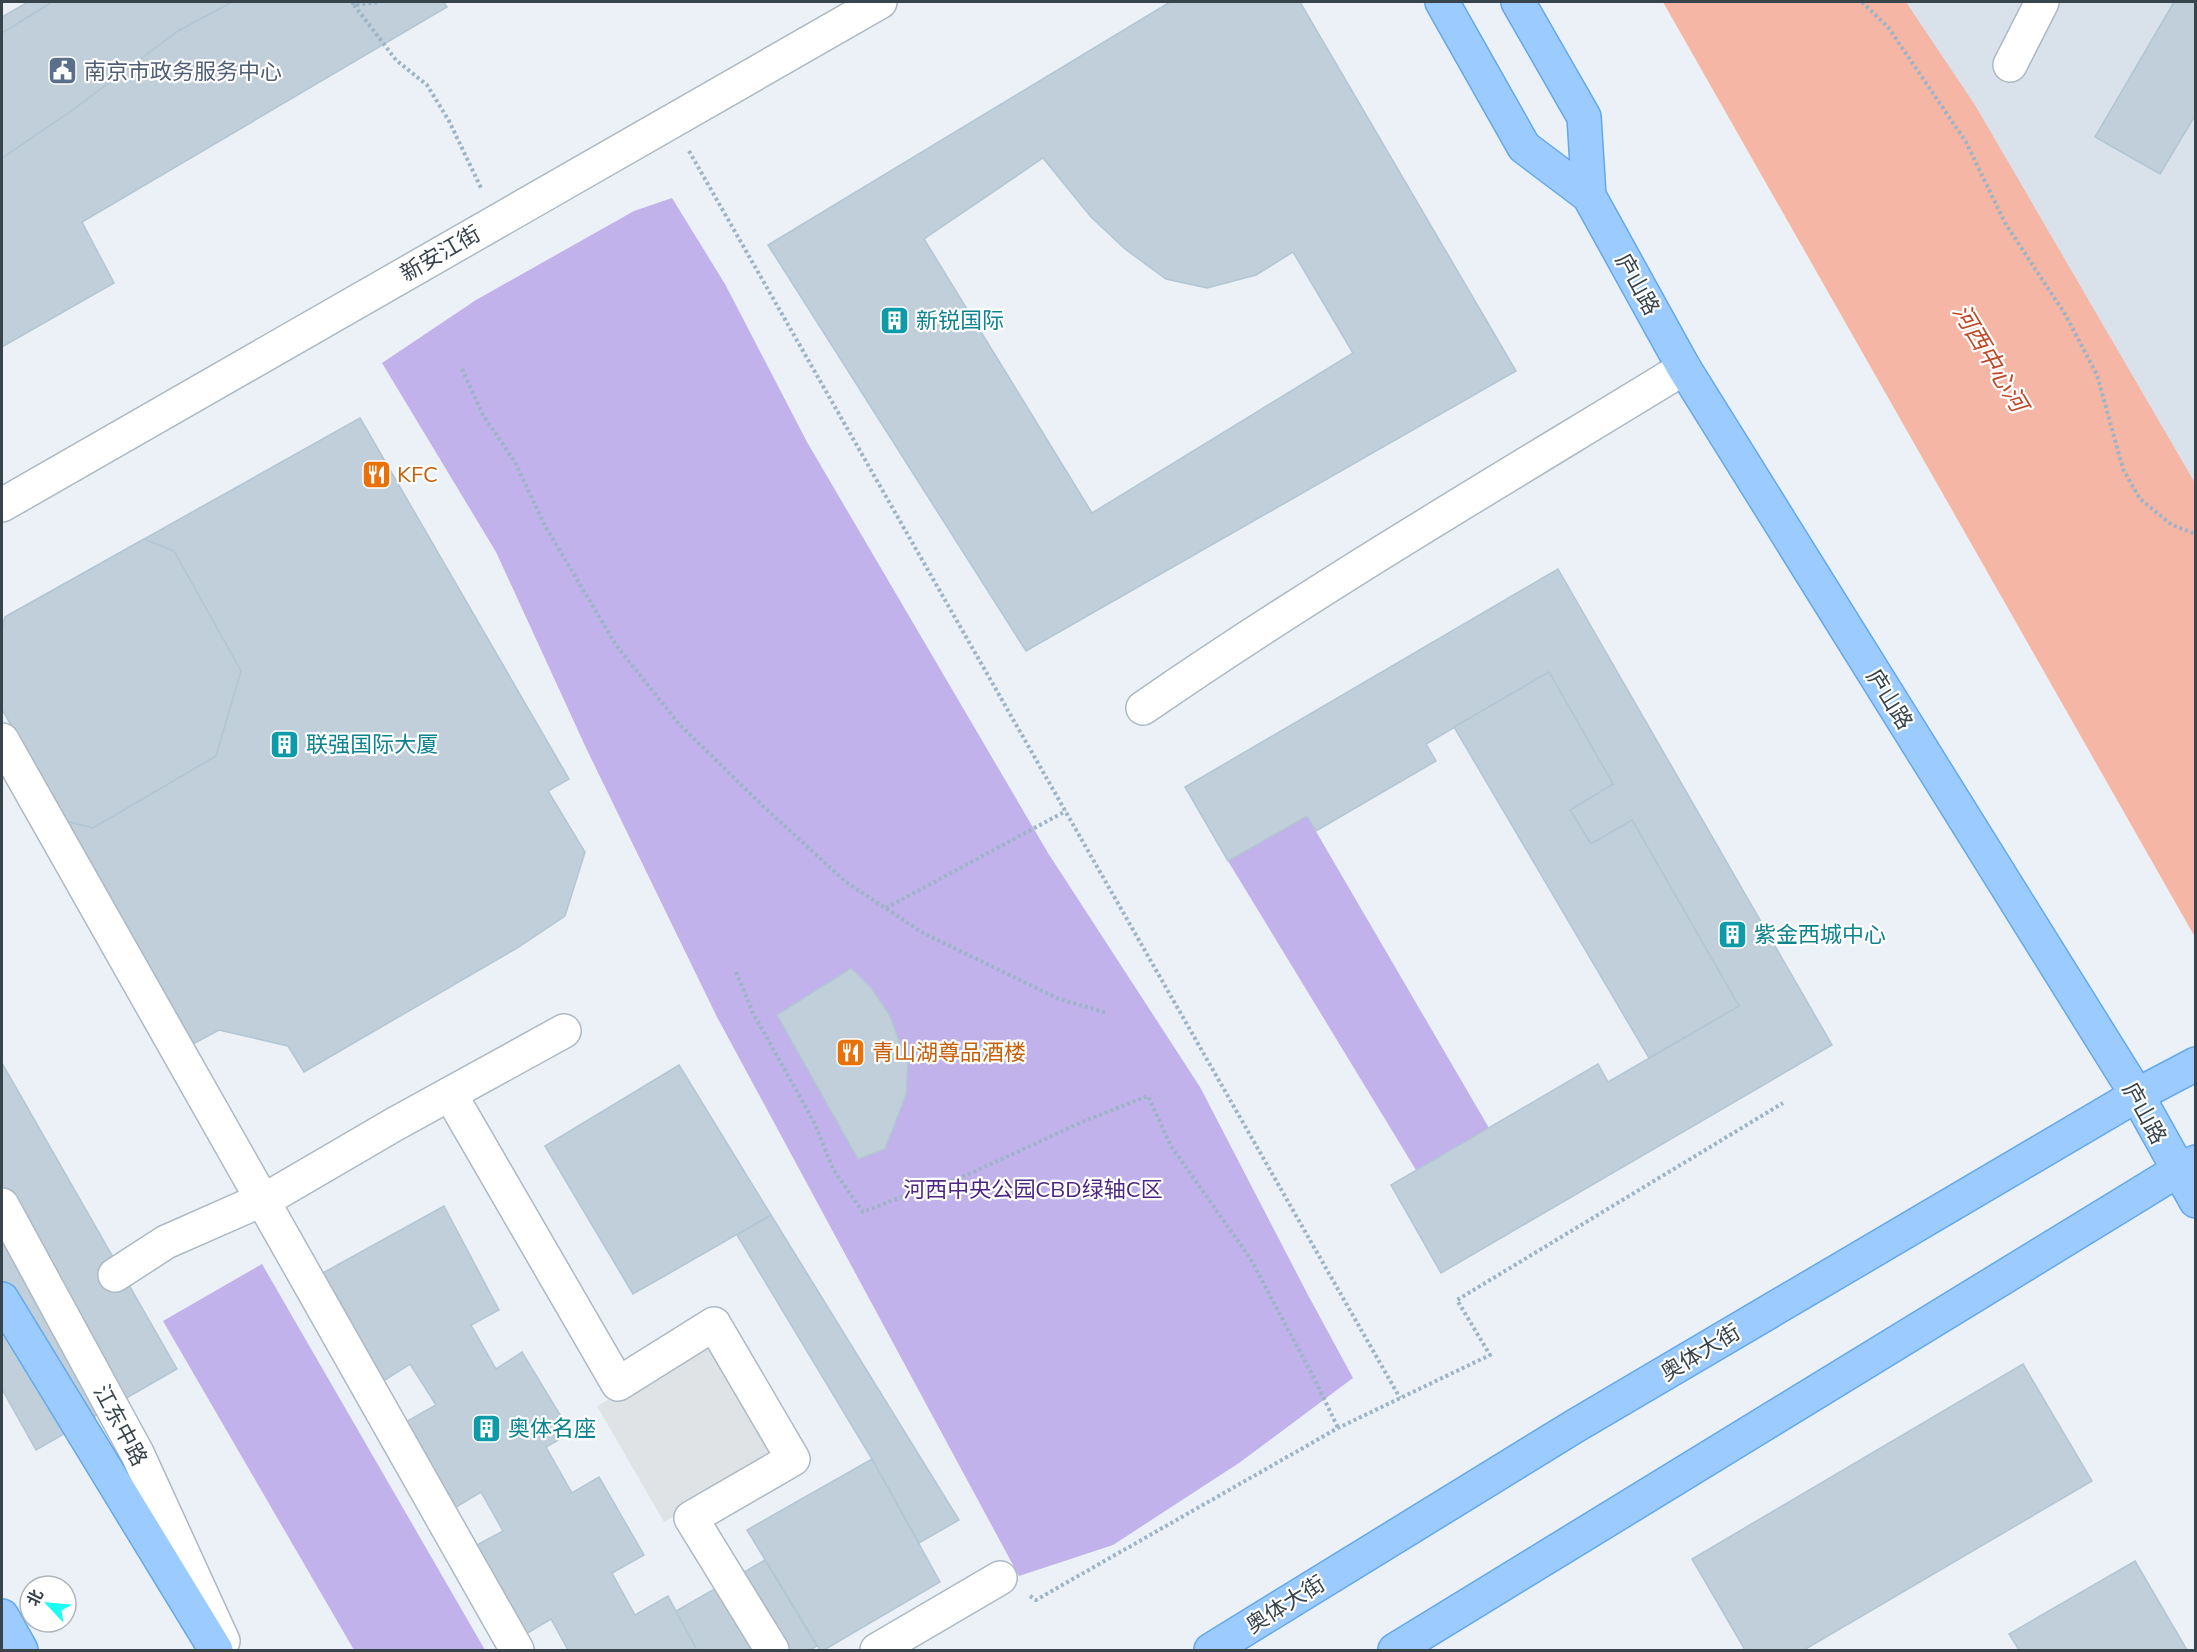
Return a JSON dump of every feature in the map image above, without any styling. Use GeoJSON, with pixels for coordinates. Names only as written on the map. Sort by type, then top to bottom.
{"type":"FeatureCollection","features":[{"type":"Feature","properties":{"kind":"main road","name":"庐山路"},"geometry":{"type":"LineString","coordinates":[[1442,2],[1524,147],[1589,196],[1684,368],[2137,1095],[2186,1166],[2196,1201]]}},
{"type":"Feature","properties":{"kind":"main road","name":"庐山路"},"geometry":{"type":"LineString","coordinates":[[1518,2],[1584,117],[1589,196]]}},
{"type":"Feature","properties":{"kind":"main road","name":"奥体大街"},"geometry":{"type":"LineString","coordinates":[[1211,1650],[1586,1420],[2137,1095],[2196,1064]]}},
{"type":"Feature","properties":{"kind":"main road"},"geometry":{"type":"LineString","coordinates":[[1395,1650],[2186,1166]]}},
{"type":"Feature","properties":{"kind":"main road","name":"江东中路"},"geometry":{"type":"LineString","coordinates":[[2,1299],[216,1650]]}},
{"type":"Feature","properties":{"kind":"main road"},"geometry":{"type":"LineString","coordinates":[[2,1616],[21,1650]]}},
{"type":"Feature","properties":{"kind":"street","name":"新安江街"},"geometry":{"type":"LineString","coordinates":[[2,505],[671,120],[837,11],[880,2]]}},
{"type":"Feature","properties":{"kind":"street"},"geometry":{"type":"LineString","coordinates":[[2010,65],[2042,2]]}},
{"type":"Feature","properties":{"kind":"street"},"geometry":{"type":"LineString","coordinates":[[1143,708],[1353,572],[1684,368]]}},
{"type":"Feature","properties":{"kind":"street"},"geometry":{"type":"LineString","coordinates":[[2,740],[517,1650]]}},
{"type":"Feature","properties":{"kind":"street"},"geometry":{"type":"LineString","coordinates":[[115,1275],[166,1242],[262,1200],[564,1031]]}},
{"type":"Feature","properties":{"kind":"street"},"geometry":{"type":"LineString","coordinates":[[450,1094],[618,1384],[714,1324],[793,1459],[691,1518],[772,1650]]}},
{"type":"Feature","properties":{"kind":"street","name":"江东中路"},"geometry":{"type":"LineString","coordinates":[[2,1205],[137,1453],[228,1650]]}},
{"type":"Feature","properties":{"kind":"street"},"geometry":{"type":"LineString","coordinates":[[877,1650],[1000,1578]]}},
{"type":"Feature","properties":{"kind":"path"},"geometry":{"type":"LineString","coordinates":[[353,3],[380,2]]}},
{"type":"Feature","properties":{"kind":"path"},"geometry":{"type":"LineString","coordinates":[[1862,2],[1888,27],[1966,142],[2005,223],[2065,314],[2097,375],[2123,469],[2140,499],[2172,525],[2196,534]]}},
{"type":"Feature","properties":{"kind":"path"},"geometry":{"type":"LineString","coordinates":[[353,3],[396,60],[427,85],[466,153],[495,221]]}},
{"type":"Feature","properties":{"kind":"path"},"geometry":{"type":"LineString","coordinates":[[671,120],[1400,1398]]}},
{"type":"Feature","properties":{"kind":"path"},"geometry":{"type":"LineString","coordinates":[[462,369],[483,415],[515,462],[544,524],[616,645],[679,724],[763,806],[846,882],[923,933],[1059,999],[1107,1012]]}},
{"type":"Feature","properties":{"kind":"path"},"geometry":{"type":"LineString","coordinates":[[886,908],[1066,811]]}},
{"type":"Feature","properties":{"kind":"path"},"geometry":{"type":"LineString","coordinates":[[736,972],[753,1013],[814,1122],[833,1169],[863,1212],[906,1195],[958,1179],[1089,1119],[1148,1096],[1171,1146],[1250,1258],[1338,1428]]}},
{"type":"Feature","properties":{"kind":"path"},"geometry":{"type":"LineString","coordinates":[[1036,1600],[1338,1428],[1490,1355],[1457,1300],[1783,1103]]}},
{"type":"Feature","properties":{"kind":"shaded area"},"geometry":{"type":"Polygon","coordinates":[[[1862,2],[2195,2],[2195,534],[1862,2]]]}},
{"type":"Feature","properties":{"kind":"shaded area"},"geometry":{"type":"Polygon","coordinates":[[[712,1339],[779,1455],[664,1522],[597,1406],[712,1339]]]}},
{"type":"Feature","properties":{"kind":"green space","name":"河西中央公园CBD绿轴C区"},"geometry":{"type":"Polygon","coordinates":[[[672,198],[725,284],[807,442],[1048,853],[1200,1087],[1353,1378],[1239,1463],[1113,1545],[1019,1576],[717,1017],[587,750],[496,552],[382,363],[476,300],[634,211],[672,198]]]}},
{"type":"Feature","properties":{"kind":"green space"},"geometry":{"type":"Polygon","coordinates":[[[1307,816],[1489,1128],[1416,1170],[1228,861],[1307,816]]]}},
{"type":"Feature","properties":{"kind":"green space"},"geometry":{"type":"Polygon","coordinates":[[[262,1264],[485,1650],[354,1650],[163,1321],[262,1264]]]}},
{"type":"Feature","properties":{"kind":"water","name":"河西中心河"},"geometry":{"type":"Polygon","coordinates":[[[1663,2],[1906,2],[1975,105],[2195,483],[2195,937],[1663,2]]]}},
{"type":"Feature","properties":{"kind":"building"},"geometry":{"type":"Polygon","coordinates":[[[28,2],[444,2],[447,7],[82,222],[114,283],[2,347],[2,17],[28,2]]]}},
{"type":"Feature","properties":{"kind":"building","name":"南京市政务服务中心"},"geometry":{"type":"Polygon","coordinates":[[[52,2],[232,2],[178,31],[74,109],[2,158],[2,33],[52,2]]]}},
{"type":"Feature","properties":{"kind":"building","name":"新锐国际"},"geometry":{"type":"Polygon","coordinates":[[[1170,2],[1300,2],[1516,371],[1026,651],[768,245],[1170,2]],[[1043,158],[924,239],[1092,513],[1353,353],[1293,252],[1256,275],[1207,288],[1166,279],[1125,249],[1091,217],[1043,158]]]}},
{"type":"Feature","properties":{"kind":"building"},"geometry":{"type":"Polygon","coordinates":[[[2174,2],[2196,2],[2196,114],[2160,174],[2095,137],[2174,2]]]}},
{"type":"Feature","properties":{"kind":"building","name":"联强国际大厦"},"geometry":{"type":"Polygon","coordinates":[[[360,418],[569,779],[548,791],[585,852],[565,916],[517,948],[304,1072],[288,1046],[219,1030],[193,1044],[2,709],[2,629],[5,617],[360,418]]]}},
{"type":"Feature","properties":{"kind":"building"},"geometry":{"type":"Polygon","coordinates":[[[144,539],[174,551],[241,671],[216,756],[93,828],[66,821],[2,709],[2,629],[5,617],[144,539]]]}},
{"type":"Feature","properties":{"kind":"building","name":"紫金西城中心"},"geometry":{"type":"Polygon","coordinates":[[[1558,569],[1832,1045],[1441,1273],[1391,1185],[1598,1064],[1608,1082],[1739,1006],[1632,820],[1591,844],[1570,810],[1613,784],[1549,672],[1426,744],[1436,761],[1316,831],[1307,816],[1228,861],[1185,787],[1558,569]]]}},
{"type":"Feature","properties":{"kind":"building"},"geometry":{"type":"Polygon","coordinates":[[[1549,672],[1613,784],[1570,810],[1591,844],[1632,820],[1739,1006],[1649,1058],[1454,727],[1549,672]]]}},
{"type":"Feature","properties":{"kind":"building","name":"青山湖尊品酒楼"},"geometry":{"type":"Polygon","coordinates":[[[851,968],[872,989],[889,1014],[908,1064],[906,1095],[885,1149],[858,1159],[777,1015],[851,968]]]}},
{"type":"Feature","properties":{"kind":"building"},"geometry":{"type":"Polygon","coordinates":[[[2,1063],[177,1369],[36,1450],[2,1389],[2,1063]]]}},
{"type":"Feature","properties":{"kind":"building"},"geometry":{"type":"Polygon","coordinates":[[[679,1065],[771,1215],[633,1294],[545,1146],[679,1065]]]}},
{"type":"Feature","properties":{"kind":"building","name":"奥体名座"},"geometry":{"type":"Polygon","coordinates":[[[444,1206],[499,1310],[471,1325],[496,1369],[522,1352],[571,1433],[546,1447],[572,1493],[599,1477],[644,1555],[612,1573],[635,1615],[668,1596],[697,1650],[568,1650],[551,1619],[526,1634],[475,1546],[503,1531],[481,1492],[453,1509],[404,1423],[436,1405],[410,1364],[382,1382],[321,1274],[444,1206]]]}},
{"type":"Feature","properties":{"kind":"building"},"geometry":{"type":"Polygon","coordinates":[[[771,1215],[959,1520],[919,1543],[872,1459],[737,1235],[771,1215]]]}},
{"type":"Feature","properties":{"kind":"building"},"geometry":{"type":"Polygon","coordinates":[[[2023,1364],[2092,1481],[1804,1650],[1745,1650],[1692,1559],[2023,1364]]]}},
{"type":"Feature","properties":{"kind":"building"},"geometry":{"type":"Polygon","coordinates":[[[872,1459],[940,1582],[824,1650],[820,1650],[747,1530],[872,1459]]]}},
{"type":"Feature","properties":{"kind":"building"},"geometry":{"type":"Polygon","coordinates":[[[765,1560],[817,1646],[810,1650],[697,1650],[676,1611],[765,1560]]]}},
{"type":"Feature","properties":{"kind":"building"},"geometry":{"type":"Polygon","coordinates":[[[2135,1561],[2187,1650],[2019,1650],[2009,1634],[2135,1561]]]}},
{"type":"Feature","properties":{"kind":"place","name":"南京市政务服务中心"},"geometry":{"type":"Point","coordinates":[63,71]}},
{"type":"Feature","properties":{"kind":"place","name":"新锐国际"},"geometry":{"type":"Point","coordinates":[895,320]}},
{"type":"Feature","properties":{"kind":"place","name":"KFC"},"geometry":{"type":"Point","coordinates":[376,474]}},
{"type":"Feature","properties":{"kind":"place","name":"联强国际大厦"},"geometry":{"type":"Point","coordinates":[285,744]}},
{"type":"Feature","properties":{"kind":"place","name":"紫金西城中心"},"geometry":{"type":"Point","coordinates":[1733,934]}},
{"type":"Feature","properties":{"kind":"place","name":"青山湖尊品酒楼"},"geometry":{"type":"Point","coordinates":[851,1052]}},
{"type":"Feature","properties":{"kind":"place","name":"奥体名座"},"geometry":{"type":"Point","coordinates":[487,1428]}}]}
